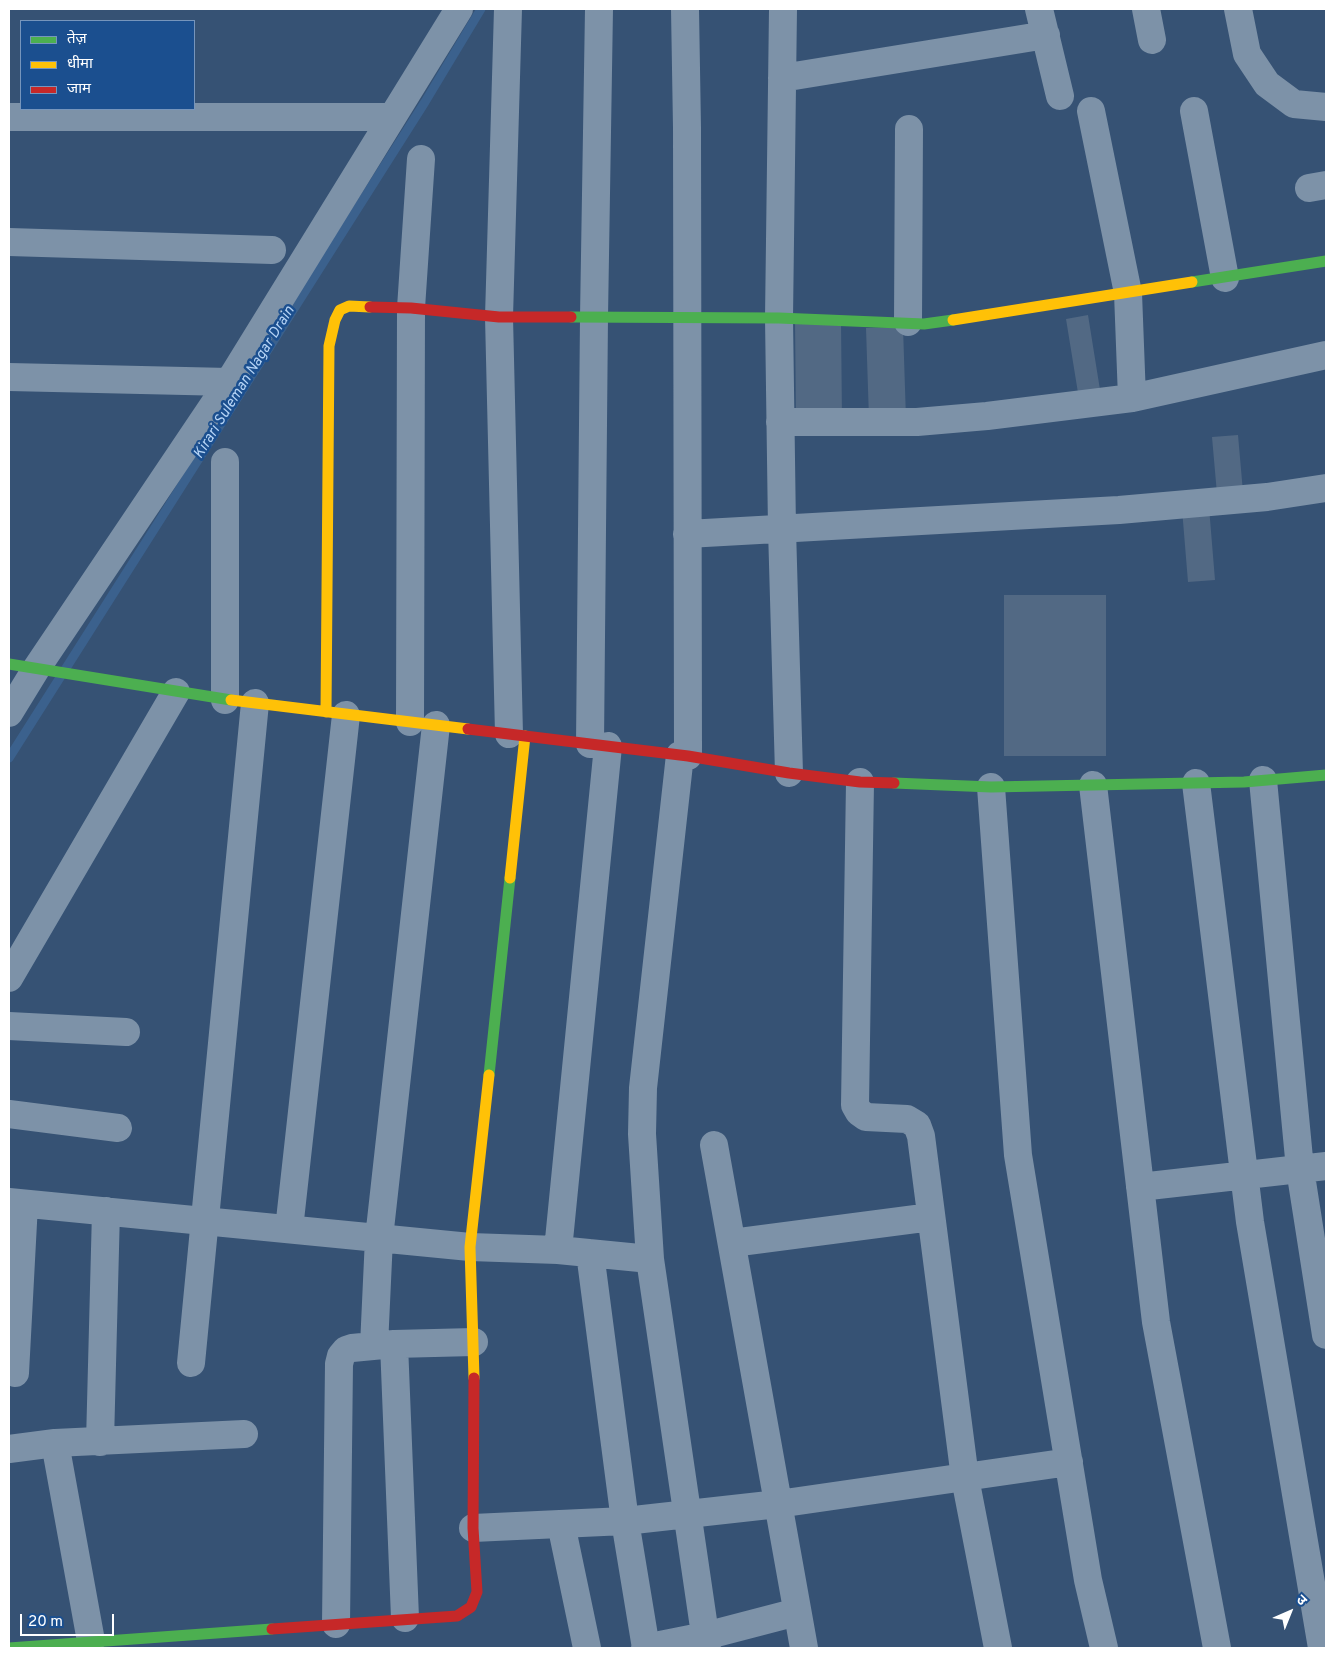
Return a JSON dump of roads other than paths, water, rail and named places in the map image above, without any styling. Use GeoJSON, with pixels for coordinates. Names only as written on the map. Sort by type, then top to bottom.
{"type":"FeatureCollection","features":[{"type":"Feature","properties":{"kind":"street"},"geometry":{"type":"LineString","coordinates":[[9,713],[43,669],[229,382],[459,9]]}},
{"type":"Feature","properties":{"kind":"street"},"geometry":{"type":"LineString","coordinates":[[9,1648],[405,1618],[457,1616],[471,1607],[477,1592],[473,1528],[474,1342],[470,1247],[516,735],[500,317],[508,9]]}},
{"type":"Feature","properties":{"kind":"street"},"geometry":{"type":"LineString","coordinates":[[558,1250],[599,745],[594,317],[599,9]]}},
{"type":"Feature","properties":{"kind":"street"},"geometry":{"type":"LineString","coordinates":[[685,9],[688,534],[684,755],[643,1088],[642,1134],[650,1259],[706,1642]]}},
{"type":"Feature","properties":{"kind":"street"},"geometry":{"type":"LineString","coordinates":[[783,9],[779,318],[782,529],[789,774]]}},
{"type":"Feature","properties":{"kind":"street"},"geometry":{"type":"LineString","coordinates":[[1039,9],[1060,96]]}},
{"type":"Feature","properties":{"kind":"street"},"geometry":{"type":"LineString","coordinates":[[1146,9],[1152,40]]}},
{"type":"Feature","properties":{"kind":"street"},"geometry":{"type":"LineString","coordinates":[[1238,9],[1248,54],[1267,84],[1294,104],[1326,107]]}},
{"type":"Feature","properties":{"kind":"street"},"geometry":{"type":"LineString","coordinates":[[782,78],[1046,35]]}},
{"type":"Feature","properties":{"kind":"street"},"geometry":{"type":"LineString","coordinates":[[1091,111],[1128,293],[1132,398]]}},
{"type":"Feature","properties":{"kind":"street"},"geometry":{"type":"LineString","coordinates":[[1194,111],[1225,278]]}},
{"type":"Feature","properties":{"kind":"street"},"geometry":{"type":"LineString","coordinates":[[9,117],[392,117]]}},
{"type":"Feature","properties":{"kind":"street"},"geometry":{"type":"LineString","coordinates":[[908,322],[909,129]]}},
{"type":"Feature","properties":{"kind":"street"},"geometry":{"type":"LineString","coordinates":[[410,722],[411,308],[420,158]]}},
{"type":"Feature","properties":{"kind":"street"},"geometry":{"type":"LineString","coordinates":[[9,242],[272,250]]}},
{"type":"Feature","properties":{"kind":"street"},"geometry":{"type":"LineString","coordinates":[[289,1229],[336,713],[329,346],[335,320],[340,310],[349,306],[411,308],[500,317],[779,318],[924,324],[1326,261]]}},
{"type":"Feature","properties":{"kind":"street"},"geometry":{"type":"LineString","coordinates":[[780,422],[917,422],[987,416],[1132,398],[1326,355]]}},
{"type":"Feature","properties":{"kind":"street"},"geometry":{"type":"LineString","coordinates":[[9,377],[229,382]]}},
{"type":"Feature","properties":{"kind":"street"},"geometry":{"type":"LineString","coordinates":[[225,462],[225,700]]}},
{"type":"Feature","properties":{"kind":"street"},"geometry":{"type":"LineString","coordinates":[[688,534],[1119,510],[1267,497],[1326,488]]}},
{"type":"Feature","properties":{"kind":"street"},"geometry":{"type":"LineString","coordinates":[[9,664],[225,700],[684,755],[789,774],[860,782],[991,787],[1196,783],[1326,776]]}},
{"type":"Feature","properties":{"kind":"street"},"geometry":{"type":"LineString","coordinates":[[9,978],[176,692]]}},
{"type":"Feature","properties":{"kind":"street"},"geometry":{"type":"LineString","coordinates":[[191,1363],[255,703]]}},
{"type":"Feature","properties":{"kind":"street"},"geometry":{"type":"LineString","coordinates":[[405,1618],[384,1345],[379,1238],[436,726]]}},
{"type":"Feature","properties":{"kind":"street"},"geometry":{"type":"LineString","coordinates":[[1263,780],[1313,1167],[1326,1335]]}},
{"type":"Feature","properties":{"kind":"street"},"geometry":{"type":"LineString","coordinates":[[860,782],[855,1105],[859,1112],[866,1117],[907,1119],[917,1125],[921,1136],[965,1478],[998,1648]]}},
{"type":"Feature","properties":{"kind":"street"},"geometry":{"type":"LineString","coordinates":[[1196,783],[1250,1222],[1322,1648]]}},
{"type":"Feature","properties":{"kind":"street"},"geometry":{"type":"LineString","coordinates":[[1093,785],[1156,1322],[1218,1648]]}},
{"type":"Feature","properties":{"kind":"street"},"geometry":{"type":"LineString","coordinates":[[991,787],[1018,1155],[1088,1580],[1104,1648]]}},
{"type":"Feature","properties":{"kind":"street"},"geometry":{"type":"LineString","coordinates":[[9,1026],[126,1032]]}},
{"type":"Feature","properties":{"kind":"street"},"geometry":{"type":"LineString","coordinates":[[9,1114],[118,1128]]}},
{"type":"Feature","properties":{"kind":"street"},"geometry":{"type":"LineString","coordinates":[[714,1145],[804,1648]]}},
{"type":"Feature","properties":{"kind":"street"},"geometry":{"type":"LineString","coordinates":[[1140,1187],[1313,1167]]}},
{"type":"Feature","properties":{"kind":"street"},"geometry":{"type":"LineString","coordinates":[[14,1373],[16,1203],[470,1247],[558,1250],[650,1259]]}},
{"type":"Feature","properties":{"kind":"street"},"geometry":{"type":"LineString","coordinates":[[100,1442],[106,1211]]}},
{"type":"Feature","properties":{"kind":"street"},"geometry":{"type":"LineString","coordinates":[[732,1243],[931,1217]]}},
{"type":"Feature","properties":{"kind":"street"},"geometry":{"type":"LineString","coordinates":[[590,1253],[625,1521],[645,1648],[706,1642],[797,1612]]}},
{"type":"Feature","properties":{"kind":"street"},"geometry":{"type":"LineString","coordinates":[[336,1624],[339,1364],[341,1356],[346,1350],[352,1348],[474,1342]]}},
{"type":"Feature","properties":{"kind":"street"},"geometry":{"type":"LineString","coordinates":[[9,1449],[55,1443],[244,1434]]}},
{"type":"Feature","properties":{"kind":"street"},"geometry":{"type":"LineString","coordinates":[[55,1443],[91,1641]]}},
{"type":"Feature","properties":{"kind":"street"},"geometry":{"type":"LineString","coordinates":[[473,1528],[625,1521],[778,1504],[1069,1462]]}},
{"type":"Feature","properties":{"kind":"street"},"geometry":{"type":"LineString","coordinates":[[561,1524],[587,1648]]}},
{"type":"Feature","properties":{"kind":"waterway","name":"Kirari Suleman Nagar Drain"},"geometry":{"type":"LineString","coordinates":[[9,758],[425,102],[481,9]]}}]}
